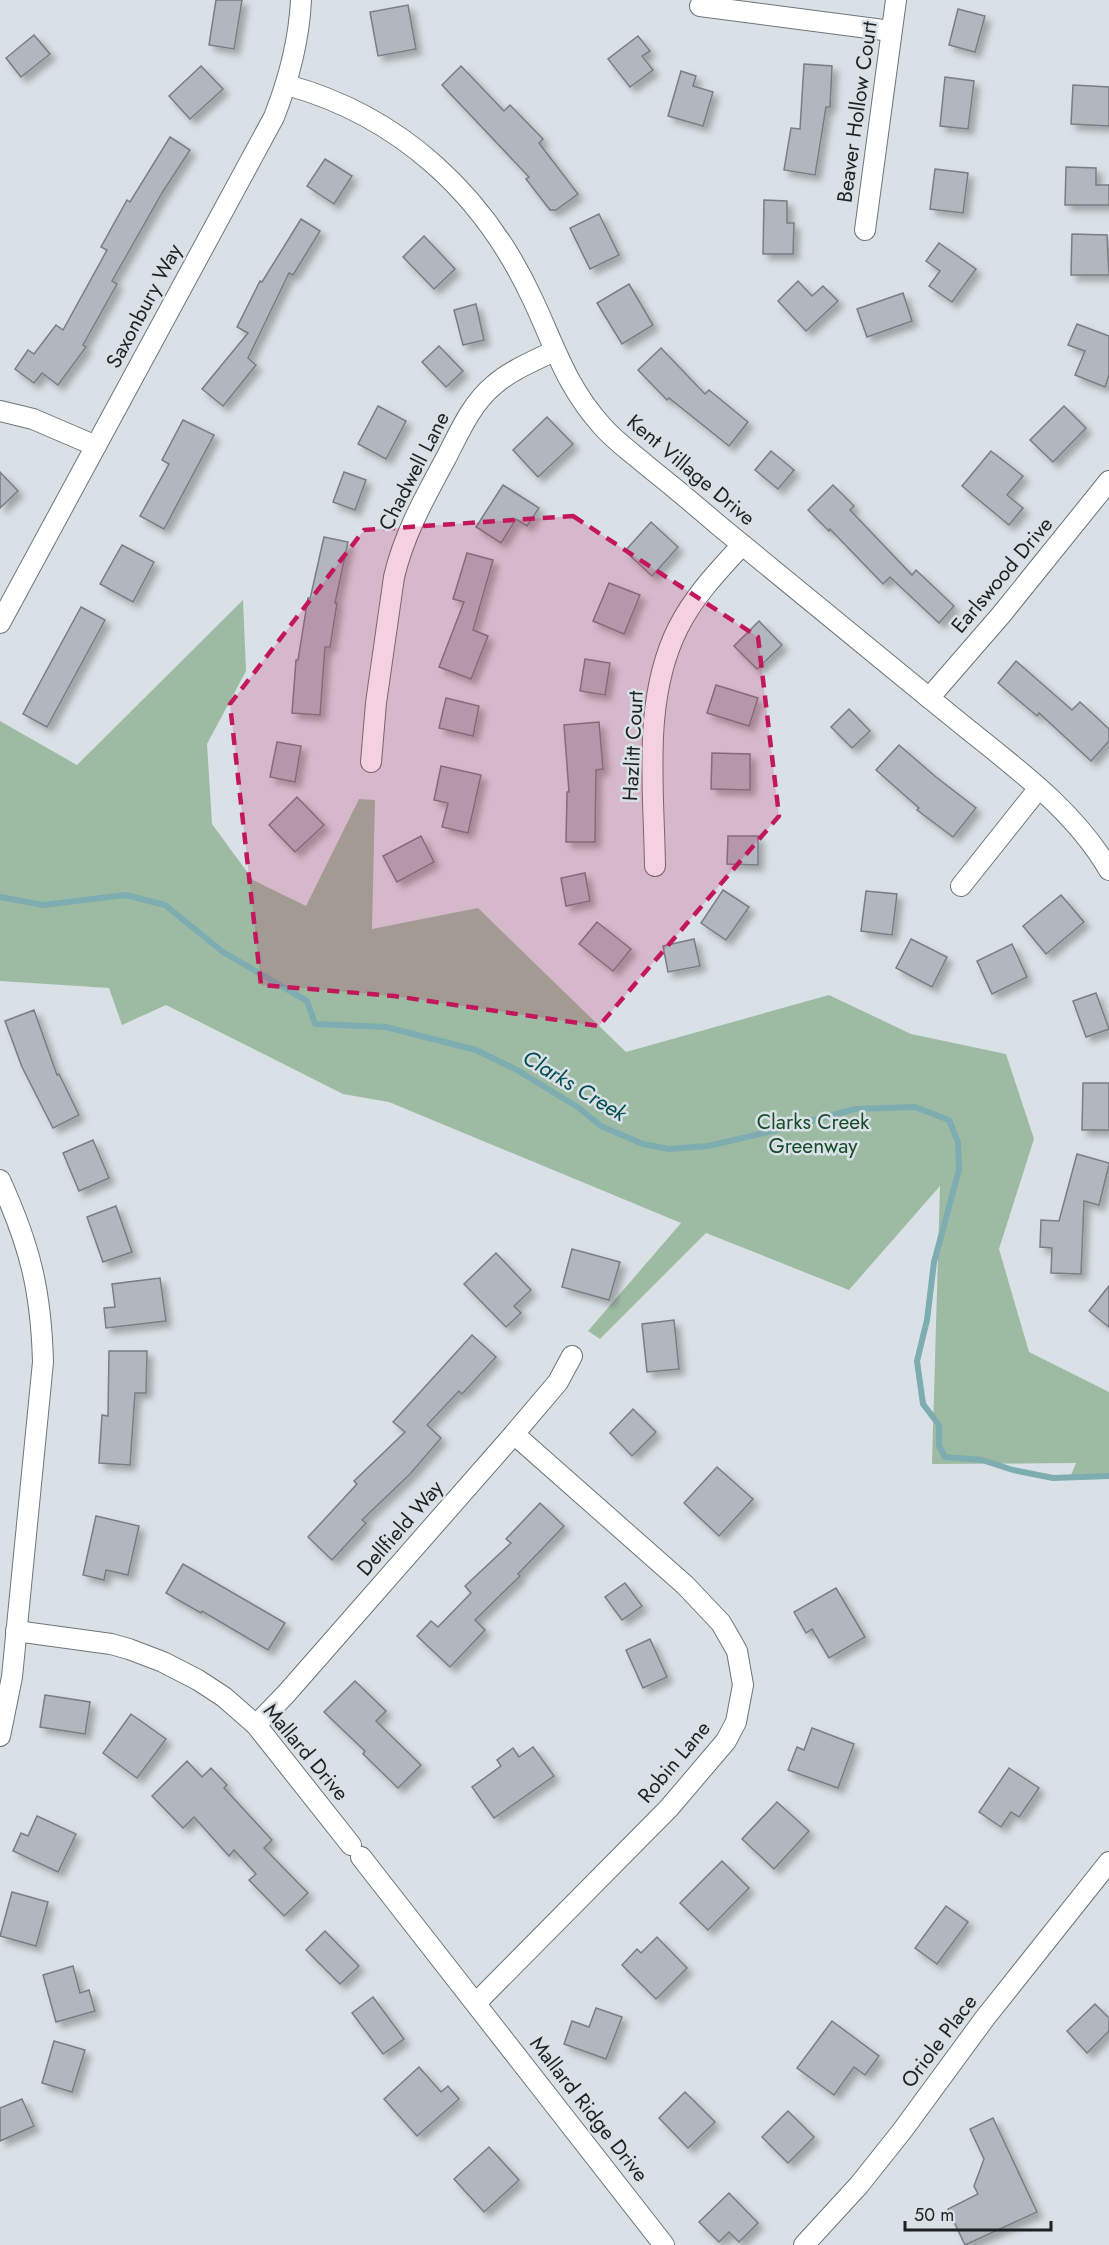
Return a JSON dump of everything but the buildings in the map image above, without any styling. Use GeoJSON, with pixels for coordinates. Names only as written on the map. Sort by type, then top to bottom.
{"type":"FeatureCollection","features":[{"type":"Feature","properties":{"kind":"street","name":"Saxonbury Way"},"geometry":{"type":"LineString","coordinates":[[0,623],[274,117],[287,85],[298,30],[301,0]]}},
{"type":"Feature","properties":{"kind":"street","name":"Beaver Hollow Court"},"geometry":{"type":"LineString","coordinates":[[865,230],[896,0]]}},
{"type":"Feature","properties":{"kind":"street"},"geometry":{"type":"LineString","coordinates":[[700,6],[891,31]]}},
{"type":"Feature","properties":{"kind":"street","name":"Kent Village Drive"},"geometry":{"type":"LineString","coordinates":[[287,85],[340,103],[378,122],[440,168],[474,205],[504,247],[532,298],[570,385],[603,428],[1039,788],[1081,830],[1109,870]]}},
{"type":"Feature","properties":{"kind":"street","name":"Chadwell Lane"},"geometry":{"type":"LineString","coordinates":[[371,762],[376,703],[394,577],[414,519],[469,415],[485,394],[506,376],[554,351]]}},
{"type":"Feature","properties":{"kind":"street"},"geometry":{"type":"LineString","coordinates":[[0,411],[43,423],[96,446]]}},
{"type":"Feature","properties":{"kind":"street","name":"Earlswood Drive"},"geometry":{"type":"LineString","coordinates":[[929,698],[1001,615],[1109,481]]}},
{"type":"Feature","properties":{"kind":"street","name":"Hazlitt Court"},"geometry":{"type":"LineString","coordinates":[[655,866],[654,735],[658,691],[665,661],[678,627],[696,597],[742,544]]}},
{"type":"Feature","properties":{"kind":"street"},"geometry":{"type":"LineString","coordinates":[[961,886],[1039,788]]}},
{"type":"Feature","properties":{"kind":"street"},"geometry":{"type":"LineString","coordinates":[[0,1180],[18,1219],[30,1256],[41,1318],[43,1362],[9,1699],[0,1736]]}},
{"type":"Feature","properties":{"kind":"street","name":"Dellfield Way"},"geometry":{"type":"LineString","coordinates":[[256,1725],[294,1686],[514,1434],[558,1382],[572,1356]]}},
{"type":"Feature","properties":{"kind":"street","name":"Robin Lane"},"geometry":{"type":"LineString","coordinates":[[476,2003],[669,1808],[726,1741],[736,1722],[743,1685],[736,1651],[721,1623],[685,1585],[514,1434]]}},
{"type":"Feature","properties":{"kind":"street","name":"Mallard Drive"},"geometry":{"type":"LineString","coordinates":[[16,1631],[111,1644],[163,1662],[198,1680],[224,1697],[256,1725],[476,2003]]}},
{"type":"Feature","properties":{"kind":"street","name":"Oriole Place"},"geometry":{"type":"LineString","coordinates":[[804,2245],[859,2185],[978,2028],[1109,1862]]}},
{"type":"Feature","properties":{"kind":"street","name":"Mallard Ridge Drive"},"geometry":{"type":"LineString","coordinates":[[476,2003],[664,2245]]}},
{"type":"Feature","properties":{"kind":"highlighted area"},"geometry":{"type":"Polygon","coordinates":[[[573,516],[758,637],[779,816],[599,1026],[394,996],[261,985],[230,704],[364,530],[573,516]]]}},
{"type":"Feature","properties":{"kind":"green space","name":"Clarks Creek Greenway"},"geometry":{"type":"Polygon","coordinates":[[[243,600],[246,671],[207,744],[212,824],[253,880],[306,906],[359,799],[375,800],[372,929],[478,908],[626,1052],[829,995],[911,1034],[1006,1054],[1034,1139],[999,1249],[1029,1352],[1109,1392],[1109,1479],[1071,1475],[1076,1463],[932,1464],[940,1186],[849,1290],[706,1233],[600,1339],[588,1331],[681,1223],[389,1102],[343,1094],[166,1005],[122,1025],[109,988],[0,981],[0,721],[77,765],[243,600]]]}},
{"type":"Feature","properties":{"kind":"waterway","name":"Clarks Creek"},"geometry":{"type":"LineString","coordinates":[[0,897],[43,905],[126,895],[165,905],[223,952],[307,1001],[315,1024],[386,1027],[476,1050],[517,1070],[579,1108],[601,1126],[643,1144],[669,1149],[708,1146],[855,1109],[915,1107],[949,1120],[958,1142],[959,1170],[934,1262],[927,1320],[917,1361],[923,1404],[939,1425],[939,1446],[945,1457],[982,1460],[1013,1470],[1053,1478],[1109,1476]]}}]}
